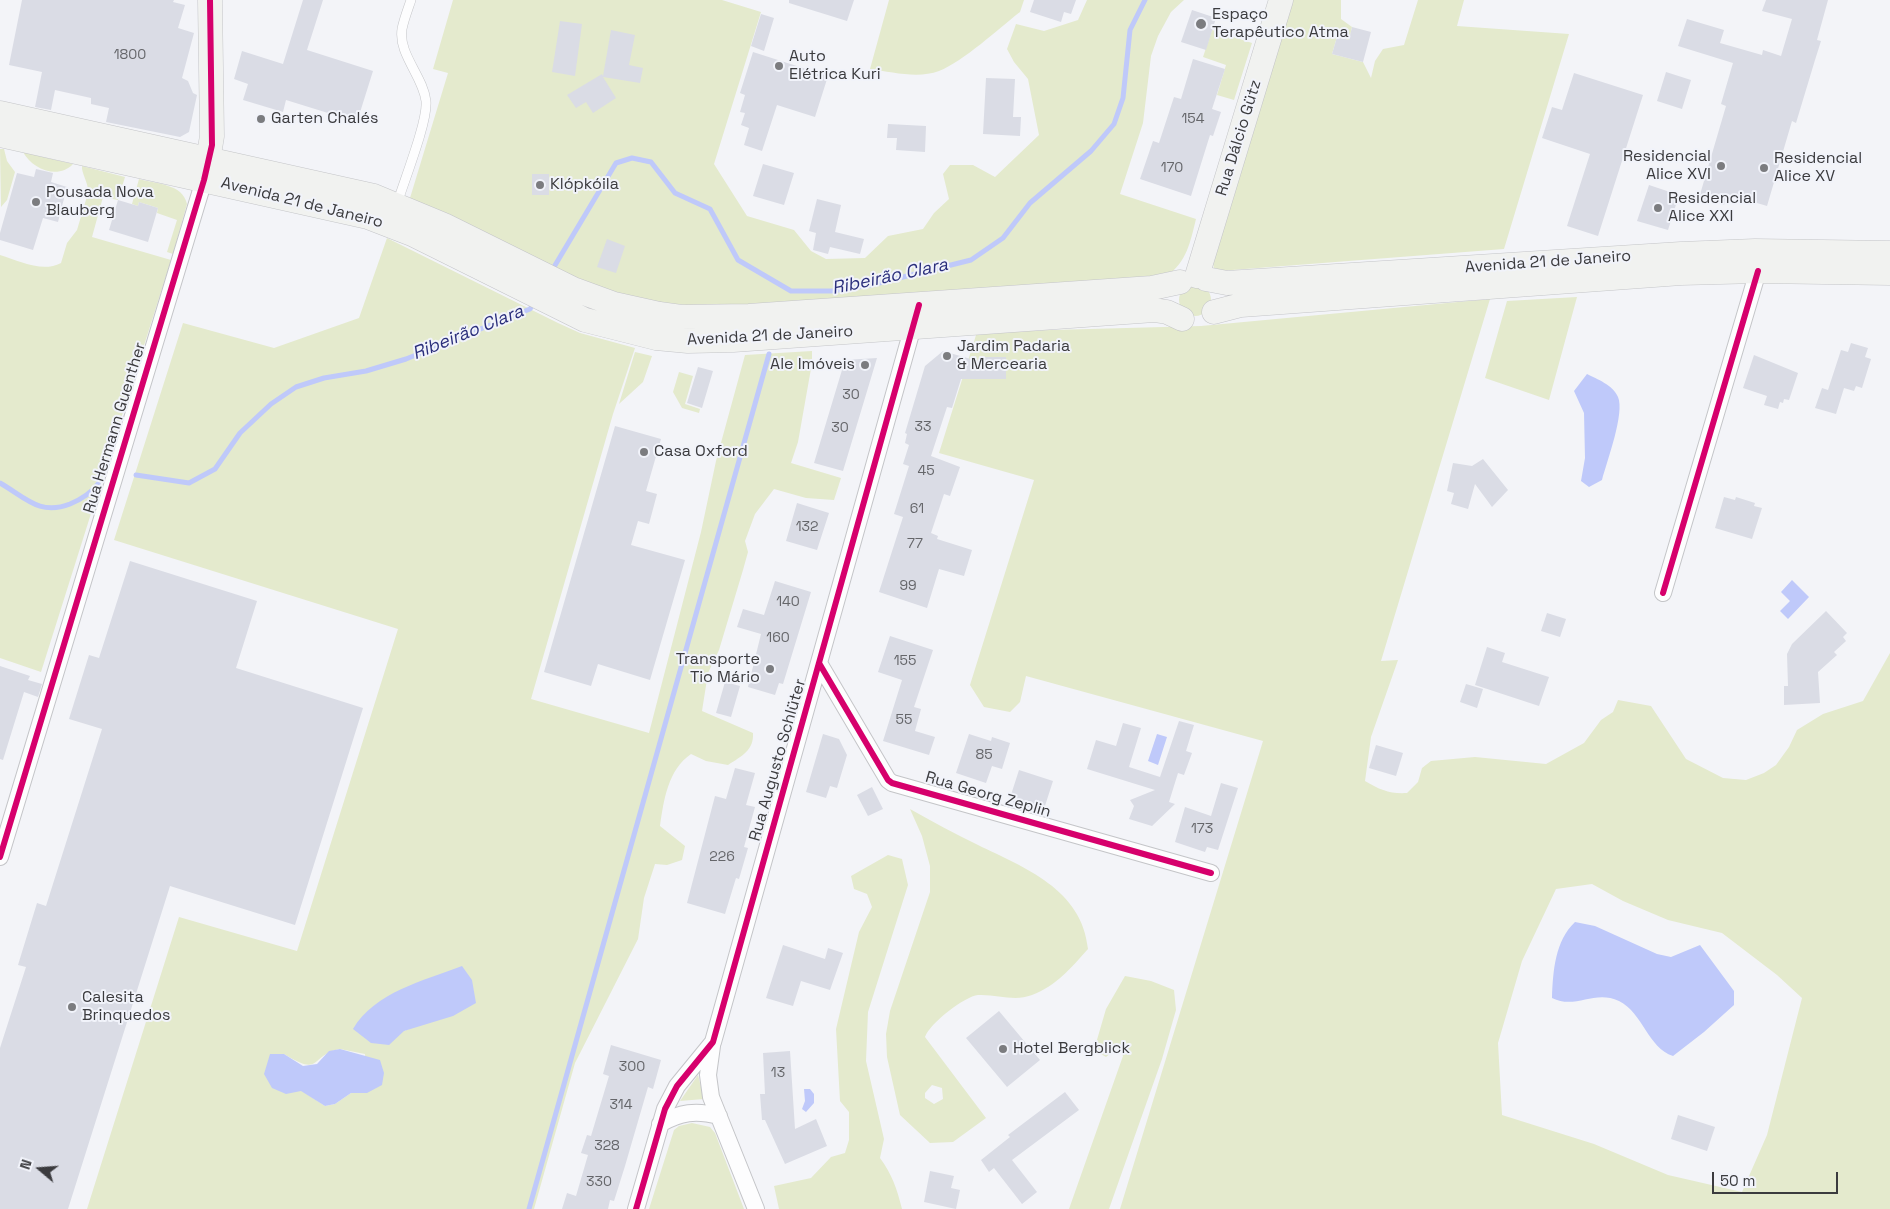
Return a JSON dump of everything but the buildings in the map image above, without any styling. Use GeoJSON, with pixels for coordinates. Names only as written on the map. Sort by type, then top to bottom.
{"type":"FeatureCollection","features":[{"type":"Feature","properties":{"kind":"main road","name":"Rua Hermann Guenther"},"geometry":{"type":"LineString","coordinates":[[207,169],[212,136],[210,0]]}},
{"type":"Feature","properties":{"kind":"main road","name":"Rua Dálcio Gütz"},"geometry":{"type":"LineString","coordinates":[[1194,279],[1281,0]]}},
{"type":"Feature","properties":{"kind":"main road","name":"Avenida 21 de Janeiro"},"geometry":{"type":"LineString","coordinates":[[5,125],[207,169],[349,189],[542,300],[607,327],[674,340],[733,340],[1154,310],[1167,312],[1182,319]]}},
{"type":"Feature","properties":{"kind":"main road","name":"Avenida 21 de Janeiro"},"geometry":{"type":"LineString","coordinates":[[393,214],[614,304],[681,317],[749,316],[1152,288],[1194,279],[1227,283],[1698,253],[1755,251],[1890,253]]}},
{"type":"Feature","properties":{"kind":"main road","name":"Avenida 21 de Janeiro"},"geometry":{"type":"LineString","coordinates":[[1214,312],[1228,307],[1260,304],[1654,275],[1758,271],[1890,273]]}},
{"type":"Feature","properties":{"kind":"main road"},"geometry":{"type":"LineString","coordinates":[[1194,279],[1212,284],[1218,297],[1214,312],[1210,317],[1196,323],[1182,319],[1173,308],[1171,301],[1175,287],[1194,279]]}},
{"type":"Feature","properties":{"kind":"main road"},"geometry":{"type":"LineString","coordinates":[[674,340],[681,317]]}},
{"type":"Feature","properties":{"kind":"street","name":"Rua Hermann Guenther"},"geometry":{"type":"LineString","coordinates":[[0,857],[207,169]]}},
{"type":"Feature","properties":{"kind":"street"},"geometry":{"type":"LineString","coordinates":[[1662,593],[1758,271]]}},
{"type":"Feature","properties":{"kind":"street","name":"Rua Augusto Schlüter"},"geometry":{"type":"LineString","coordinates":[[636,1209],[665,1109],[677,1086],[712,1042],[919,305]]}},
{"type":"Feature","properties":{"kind":"street","name":"Rua Georg Zeplin"},"geometry":{"type":"LineString","coordinates":[[819,663],[888,780],[892,783],[1211,873]]}},
{"type":"Feature","properties":{"kind":"street"},"geometry":{"type":"LineString","coordinates":[[712,1042],[708,1075],[712,1097],[756,1209]]}},
{"type":"Feature","properties":{"kind":"street"},"geometry":{"type":"LineString","coordinates":[[660,1124],[682,1113],[693,1111],[719,1116]]}},
{"type":"Feature","properties":{"kind":"lane"},"geometry":{"type":"LineString","coordinates":[[393,214],[424,120],[426,102],[420,80],[406,53],[402,31],[411,0]]}},
{"type":"Feature","properties":{"kind":"green space"},"geometry":{"type":"Polygon","coordinates":[[[453,0],[722,0],[761,12],[714,164],[747,216],[794,230],[811,251],[826,259],[865,258],[888,236],[923,229],[934,213],[949,199],[943,174],[950,165],[973,165],[995,177],[1039,135],[1028,79],[1014,62],[1007,49],[1016,24],[1044,31],[1078,20],[1087,0],[1184,0],[1171,12],[1158,36],[1151,56],[1143,123],[1120,194],[1196,219],[1187,251],[1179,264],[1167,276],[744,307],[652,302],[615,292],[576,278],[410,198],[448,73],[433,69],[453,0]]]}},
{"type":"Feature","properties":{"kind":"green space"},"geometry":{"type":"Polygon","coordinates":[[[889,0],[1024,0],[1020,12],[959,60],[939,71],[914,75],[870,69],[889,0]]]}},
{"type":"Feature","properties":{"kind":"green space"},"geometry":{"type":"Polygon","coordinates":[[[1292,0],[1341,0],[1341,19],[1352,27],[1349,40],[1337,37],[1332,54],[1363,62],[1371,78],[1375,61],[1383,49],[1404,45],[1418,0],[1464,0],[1457,26],[1569,34],[1504,249],[1219,271],[1214,269],[1213,263],[1292,0]]]}},
{"type":"Feature","properties":{"kind":"green space"},"geometry":{"type":"Polygon","coordinates":[[[1212,30],[1252,43],[1234,100],[1217,95],[1226,65],[1203,57],[1212,30]]]}},
{"type":"Feature","properties":{"kind":"green space"},"geometry":{"type":"Polygon","coordinates":[[[0,149],[4,149],[7,161],[15,172],[7,200],[1,207],[0,149]]]}},
{"type":"Feature","properties":{"kind":"green space"},"geometry":{"type":"Polygon","coordinates":[[[23,152],[73,164],[67,169],[53,172],[32,163],[23,152]]]}},
{"type":"Feature","properties":{"kind":"green space"},"geometry":{"type":"Polygon","coordinates":[[[82,166],[125,177],[118,200],[103,197],[92,237],[171,260],[41,672],[0,658],[0,255],[23,263],[46,267],[61,263],[67,243],[77,230],[88,193],[82,166]]]}},
{"type":"Feature","properties":{"kind":"green space"},"geometry":{"type":"Polygon","coordinates":[[[139,179],[168,186],[185,197],[187,204],[173,254],[167,252],[177,220],[157,213],[158,208],[139,202],[138,206],[132,204],[139,179]]]}},
{"type":"Feature","properties":{"kind":"green space"},"geometry":{"type":"Polygon","coordinates":[[[387,238],[580,333],[635,348],[613,414],[531,699],[649,733],[701,532],[716,461],[745,355],[812,351],[812,363],[798,442],[791,463],[841,478],[834,500],[806,498],[774,489],[755,514],[745,541],[748,552],[743,570],[719,650],[708,673],[702,711],[753,733],[753,739],[746,752],[728,765],[706,761],[691,754],[677,768],[672,777],[663,806],[660,826],[685,846],[682,860],[667,865],[655,864],[644,898],[638,939],[575,1063],[534,1209],[87,1209],[179,917],[297,951],[398,629],[114,540],[183,323],[274,348],[359,318],[387,238]],[[472,980],[404,1031],[421,1024],[472,980]],[[340,1049],[330,1052],[311,1065],[296,1061],[284,1054],[301,1090],[325,1106],[335,1104],[351,1093],[367,1093],[365,1054],[340,1049]]]}},
{"type":"Feature","properties":{"kind":"green space"},"geometry":{"type":"Polygon","coordinates":[[[1195,284],[1206,289],[1211,300],[1206,311],[1195,316],[1184,311],[1179,300],[1184,289],[1195,284]]]}},
{"type":"Feature","properties":{"kind":"green space"},"geometry":{"type":"Polygon","coordinates":[[[1577,297],[1549,400],[1485,378],[1507,301],[1577,297]]]}},
{"type":"Feature","properties":{"kind":"green space"},"geometry":{"type":"Polygon","coordinates":[[[1490,299],[1381,661],[1398,660],[1371,737],[1365,781],[1376,787],[1390,792],[1407,793],[1418,782],[1422,768],[1431,761],[1475,757],[1546,764],[1584,743],[1601,720],[1613,712],[1618,700],[1651,706],[1686,759],[1723,778],[1746,780],[1764,773],[1776,765],[1789,747],[1797,730],[1823,714],[1863,701],[1890,653],[1890,1209],[1120,1209],[1263,741],[1026,676],[1020,702],[1010,712],[984,707],[970,685],[1034,480],[939,453],[977,332],[1201,326],[1490,299]],[[1592,884],[1556,889],[1522,961],[1498,1043],[1502,1115],[1594,1144],[1668,1175],[1742,1192],[1767,1135],[1802,998],[1777,975],[1722,933],[1668,920],[1623,901],[1592,884]]]}},
{"type":"Feature","properties":{"kind":"green space"},"geometry":{"type":"Polygon","coordinates":[[[635,352],[652,356],[643,382],[619,404],[635,352]]]}},
{"type":"Feature","properties":{"kind":"green space"},"geometry":{"type":"Polygon","coordinates":[[[679,372],[693,376],[685,404],[700,409],[699,413],[682,408],[673,392],[679,372]]]}},
{"type":"Feature","properties":{"kind":"green space"},"geometry":{"type":"Polygon","coordinates":[[[910,809],[1032,872],[1063,896],[1075,911],[1083,928],[1088,949],[1063,976],[1041,991],[1019,998],[985,995],[972,997],[940,1018],[928,1032],[925,1037],[986,1118],[953,1142],[930,1143],[900,1115],[887,1057],[886,1034],[890,1011],[930,892],[930,866],[922,836],[910,809]],[[932,1085],[925,1093],[925,1098],[934,1104],[943,1099],[942,1088],[932,1085]]]}},
{"type":"Feature","properties":{"kind":"green space"},"geometry":{"type":"Polygon","coordinates":[[[888,855],[902,859],[908,885],[868,1012],[866,1061],[884,1139],[880,1158],[894,1182],[902,1209],[779,1209],[774,1186],[811,1178],[831,1157],[845,1153],[849,1140],[849,1112],[840,1101],[836,1029],[859,932],[872,907],[867,894],[854,889],[851,876],[888,855]]]}},
{"type":"Feature","properties":{"kind":"green space"},"geometry":{"type":"Polygon","coordinates":[[[1125,976],[1151,981],[1174,990],[1176,1010],[1162,1059],[1109,1209],[1069,1209],[1123,1056],[1118,1047],[1106,1057],[1094,1050],[1106,1009],[1125,976]]]}},
{"type":"Feature","properties":{"kind":"green space"},"geometry":{"type":"Polygon","coordinates":[[[698,1075],[704,1099],[680,1101],[698,1075]]]}},
{"type":"Feature","properties":{"kind":"green space"},"geometry":{"type":"Polygon","coordinates":[[[692,1123],[710,1127],[715,1133],[744,1209],[649,1209],[674,1130],[679,1126],[692,1123]]]}},
{"type":"Feature","properties":{"kind":"water"},"geometry":{"type":"Polygon","coordinates":[[[1587,374],[1612,389],[1616,393],[1620,404],[1617,425],[1602,480],[1589,487],[1581,481],[1585,458],[1584,413],[1574,391],[1587,374]]]}},
{"type":"Feature","properties":{"kind":"water"},"geometry":{"type":"Polygon","coordinates":[[[1792,580],[1809,597],[1788,619],[1780,611],[1790,601],[1781,592],[1792,580]]]}},
{"type":"Feature","properties":{"kind":"water"},"geometry":{"type":"Polygon","coordinates":[[[1157,734],[1167,737],[1158,765],[1148,761],[1157,734]]]}},
{"type":"Feature","properties":{"kind":"water"},"geometry":{"type":"Polygon","coordinates":[[[1575,922],[1595,926],[1657,954],[1671,957],[1700,945],[1734,991],[1734,1005],[1673,1056],[1657,1046],[1634,1014],[1619,1001],[1601,997],[1569,1002],[1552,998],[1554,967],[1559,947],[1568,930],[1575,922]]]}},
{"type":"Feature","properties":{"kind":"water"},"geometry":{"type":"Polygon","coordinates":[[[462,966],[472,980],[476,1003],[453,1016],[404,1031],[389,1045],[371,1043],[353,1029],[362,1016],[387,997],[401,989],[462,966]]]}},
{"type":"Feature","properties":{"kind":"water"},"geometry":{"type":"Polygon","coordinates":[[[340,1049],[380,1060],[384,1073],[382,1085],[367,1093],[351,1093],[335,1104],[325,1106],[301,1091],[286,1094],[272,1088],[264,1074],[270,1054],[284,1054],[303,1066],[317,1064],[329,1051],[340,1049]]]}},
{"type":"Feature","properties":{"kind":"water"},"geometry":{"type":"Polygon","coordinates":[[[804,1089],[810,1089],[814,1094],[814,1103],[806,1112],[802,1109],[805,1101],[804,1089]]]}},
{"type":"Feature","properties":{"kind":"waterway","name":"Ribeirão Clara"},"geometry":{"type":"LineString","coordinates":[[551,272],[616,163],[632,158],[651,162],[675,193],[710,209],[738,260],[791,291],[832,291],[871,285],[971,260],[1003,238],[1030,203],[1091,151],[1114,124],[1123,98],[1130,30],[1145,0]]}},
{"type":"Feature","properties":{"kind":"waterway","name":"Ribeirão Clara"},"geometry":{"type":"LineString","coordinates":[[136,475],[189,483],[215,469],[240,433],[271,404],[296,387],[324,378],[366,371],[406,359],[530,309],[535,301]]}},
{"type":"Feature","properties":{"kind":"waterway"},"geometry":{"type":"LineString","coordinates":[[529,1209],[769,354]]}},
{"type":"Feature","properties":{"kind":"waterway","name":"Ribeirão Clara"},"geometry":{"type":"LineString","coordinates":[[0,483],[25,499],[50,508],[70,504],[82,498],[98,484]]}},
{"type":"Feature","properties":{"kind":"cycle path"},"geometry":{"type":"LineString","coordinates":[[0,857],[204,180],[212,145],[210,0]]}},
{"type":"Feature","properties":{"kind":"cycle path"},"geometry":{"type":"LineString","coordinates":[[1663,593],[1758,271]]}},
{"type":"Feature","properties":{"kind":"cycle path"},"geometry":{"type":"LineString","coordinates":[[636,1209],[665,1109],[677,1086],[713,1042],[919,305]]}},
{"type":"Feature","properties":{"kind":"cycle path"},"geometry":{"type":"LineString","coordinates":[[819,663],[888,780],[892,783],[1211,873]]}},
{"type":"Feature","properties":{"kind":"place","name":"Espaço Terapêutico Atma"},"geometry":{"type":"Point","coordinates":[1201,24]}},
{"type":"Feature","properties":{"kind":"place","name":"Auto Elétrica Kuri"},"geometry":{"type":"Point","coordinates":[779,66]}},
{"type":"Feature","properties":{"kind":"place","name":"Garten Chalés"},"geometry":{"type":"Point","coordinates":[261,119]}},
{"type":"Feature","properties":{"kind":"place","name":"Residencial Alice XVI"},"geometry":{"type":"Point","coordinates":[1721,166]}},
{"type":"Feature","properties":{"kind":"place","name":"Residencial Alice XV"},"geometry":{"type":"Point","coordinates":[1764,168]}},
{"type":"Feature","properties":{"kind":"place","name":"Klópkóila"},"geometry":{"type":"Point","coordinates":[540,185]}},
{"type":"Feature","properties":{"kind":"place","name":"Pousada Nova Blauberg"},"geometry":{"type":"Point","coordinates":[36,202]}},
{"type":"Feature","properties":{"kind":"place","name":"Residencial Alice XXI"},"geometry":{"type":"Point","coordinates":[1658,208]}},
{"type":"Feature","properties":{"kind":"place","name":"Jardim Padaria & Mercearia"},"geometry":{"type":"Point","coordinates":[947,356]}},
{"type":"Feature","properties":{"kind":"place","name":"Ale Imóveis"},"geometry":{"type":"Point","coordinates":[865,365]}},
{"type":"Feature","properties":{"kind":"place","name":"Casa Oxford"},"geometry":{"type":"Point","coordinates":[644,452]}},
{"type":"Feature","properties":{"kind":"place","name":"Transporte Tio Mário"},"geometry":{"type":"Point","coordinates":[770,669]}},
{"type":"Feature","properties":{"kind":"place","name":"Calesita Brinquedos"},"geometry":{"type":"Point","coordinates":[72,1007]}},
{"type":"Feature","properties":{"kind":"place","name":"Hotel Bergblick"},"geometry":{"type":"Point","coordinates":[1003,1049]}}]}
